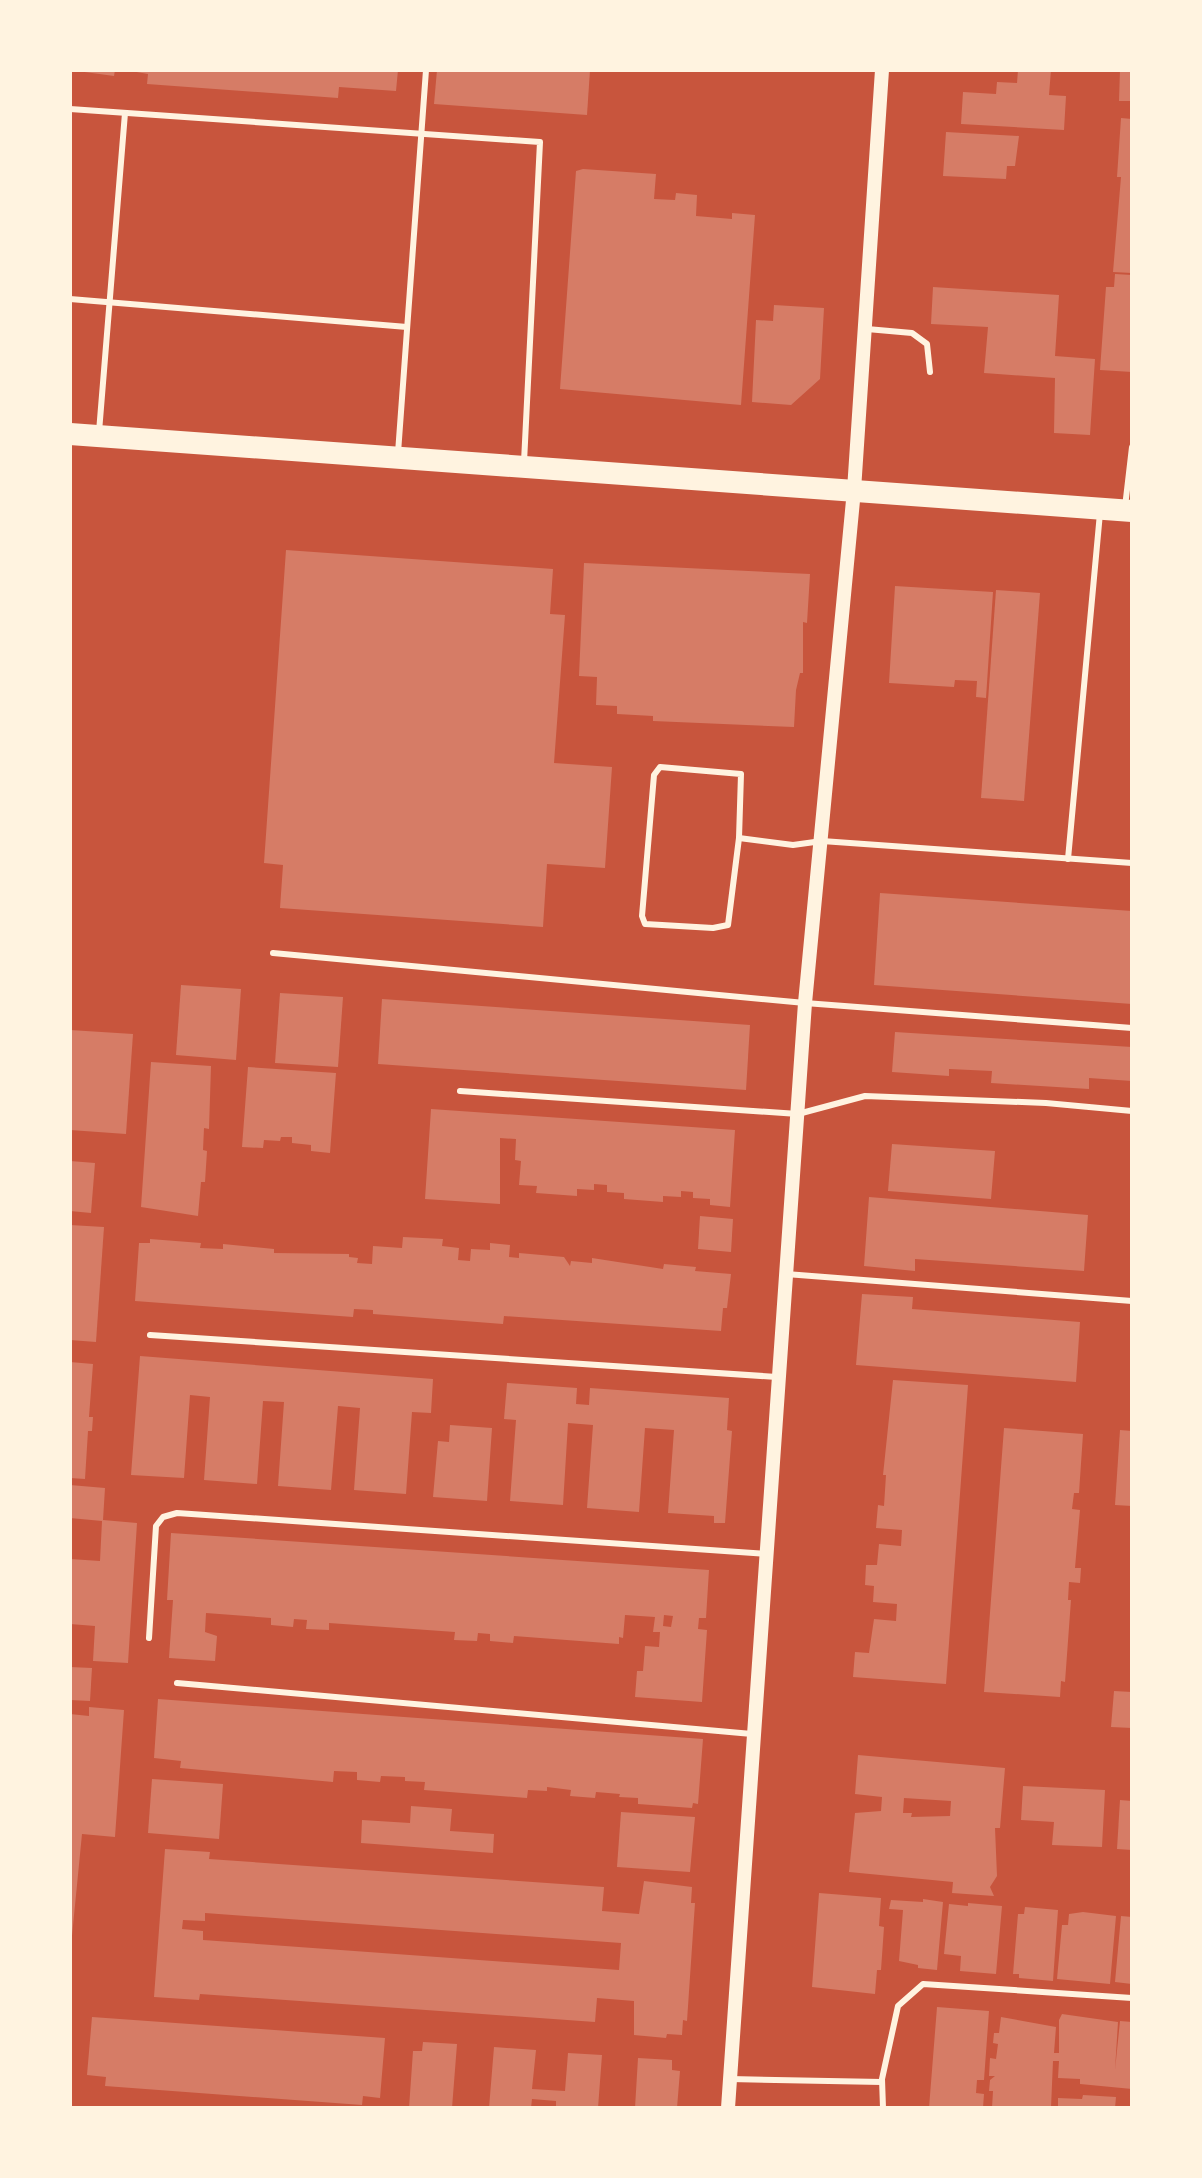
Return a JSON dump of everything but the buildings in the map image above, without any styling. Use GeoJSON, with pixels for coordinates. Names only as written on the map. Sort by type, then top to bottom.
{"type":"FeatureCollection","features":[{"type":"Feature","properties":{"kind":"highway"},"geometry":{"type":"LineString","coordinates":[[70,434],[1128,511]]}},
{"type":"Feature","properties":{"kind":"street"},"geometry":{"type":"LineString","coordinates":[[728,2108],[805,1003],[854,490],[882,70]]}},
{"type":"Feature","properties":{"kind":"lane"},"geometry":{"type":"LineString","coordinates":[[398,457],[426,70]]}},
{"type":"Feature","properties":{"kind":"lane"},"geometry":{"type":"LineString","coordinates":[[70,109],[540,142],[523,466]]}},
{"type":"Feature","properties":{"kind":"lane"},"geometry":{"type":"LineString","coordinates":[[99,436],[125,113]]}},
{"type":"Feature","properties":{"kind":"lane"},"geometry":{"type":"LineString","coordinates":[[70,299],[407,327]]}},
{"type":"Feature","properties":{"kind":"lane"},"geometry":{"type":"LineString","coordinates":[[864,329],[912,333],[927,344],[930,372]]}},
{"type":"Feature","properties":{"kind":"lane"},"geometry":{"type":"LineString","coordinates":[[1128,511],[1132,447]]}},
{"type":"Feature","properties":{"kind":"lane"},"geometry":{"type":"LineString","coordinates":[[1068,859],[1100,509]]}},
{"type":"Feature","properties":{"kind":"lane"},"geometry":{"type":"LineString","coordinates":[[660,767],[741,774],[739,838],[728,925],[713,928],[645,924],[642,916],[654,775],[660,767]]}},
{"type":"Feature","properties":{"kind":"lane"},"geometry":{"type":"LineString","coordinates":[[739,838],[793,845],[822,841],[1132,863]]}},
{"type":"Feature","properties":{"kind":"lane"},"geometry":{"type":"LineString","coordinates":[[273,953],[805,1003],[1132,1028]]}},
{"type":"Feature","properties":{"kind":"lane"},"geometry":{"type":"LineString","coordinates":[[460,1091],[798,1114],[865,1096],[1046,1103],[1132,1111]]}},
{"type":"Feature","properties":{"kind":"lane"},"geometry":{"type":"LineString","coordinates":[[786,1274],[1132,1301]]}},
{"type":"Feature","properties":{"kind":"lane"},"geometry":{"type":"LineString","coordinates":[[150,1335],[779,1377]]}},
{"type":"Feature","properties":{"kind":"lane"},"geometry":{"type":"LineString","coordinates":[[149,1638],[156,1526],[163,1517],[177,1513],[767,1554]]}},
{"type":"Feature","properties":{"kind":"lane"},"geometry":{"type":"LineString","coordinates":[[177,1683],[754,1734]]}},
{"type":"Feature","properties":{"kind":"lane"},"geometry":{"type":"LineString","coordinates":[[883,2108],[882,2082],[898,2006],[923,1984],[1132,1998]]}},
{"type":"Feature","properties":{"kind":"lane"},"geometry":{"type":"LineString","coordinates":[[730,2079],[882,2082]]}}]}
